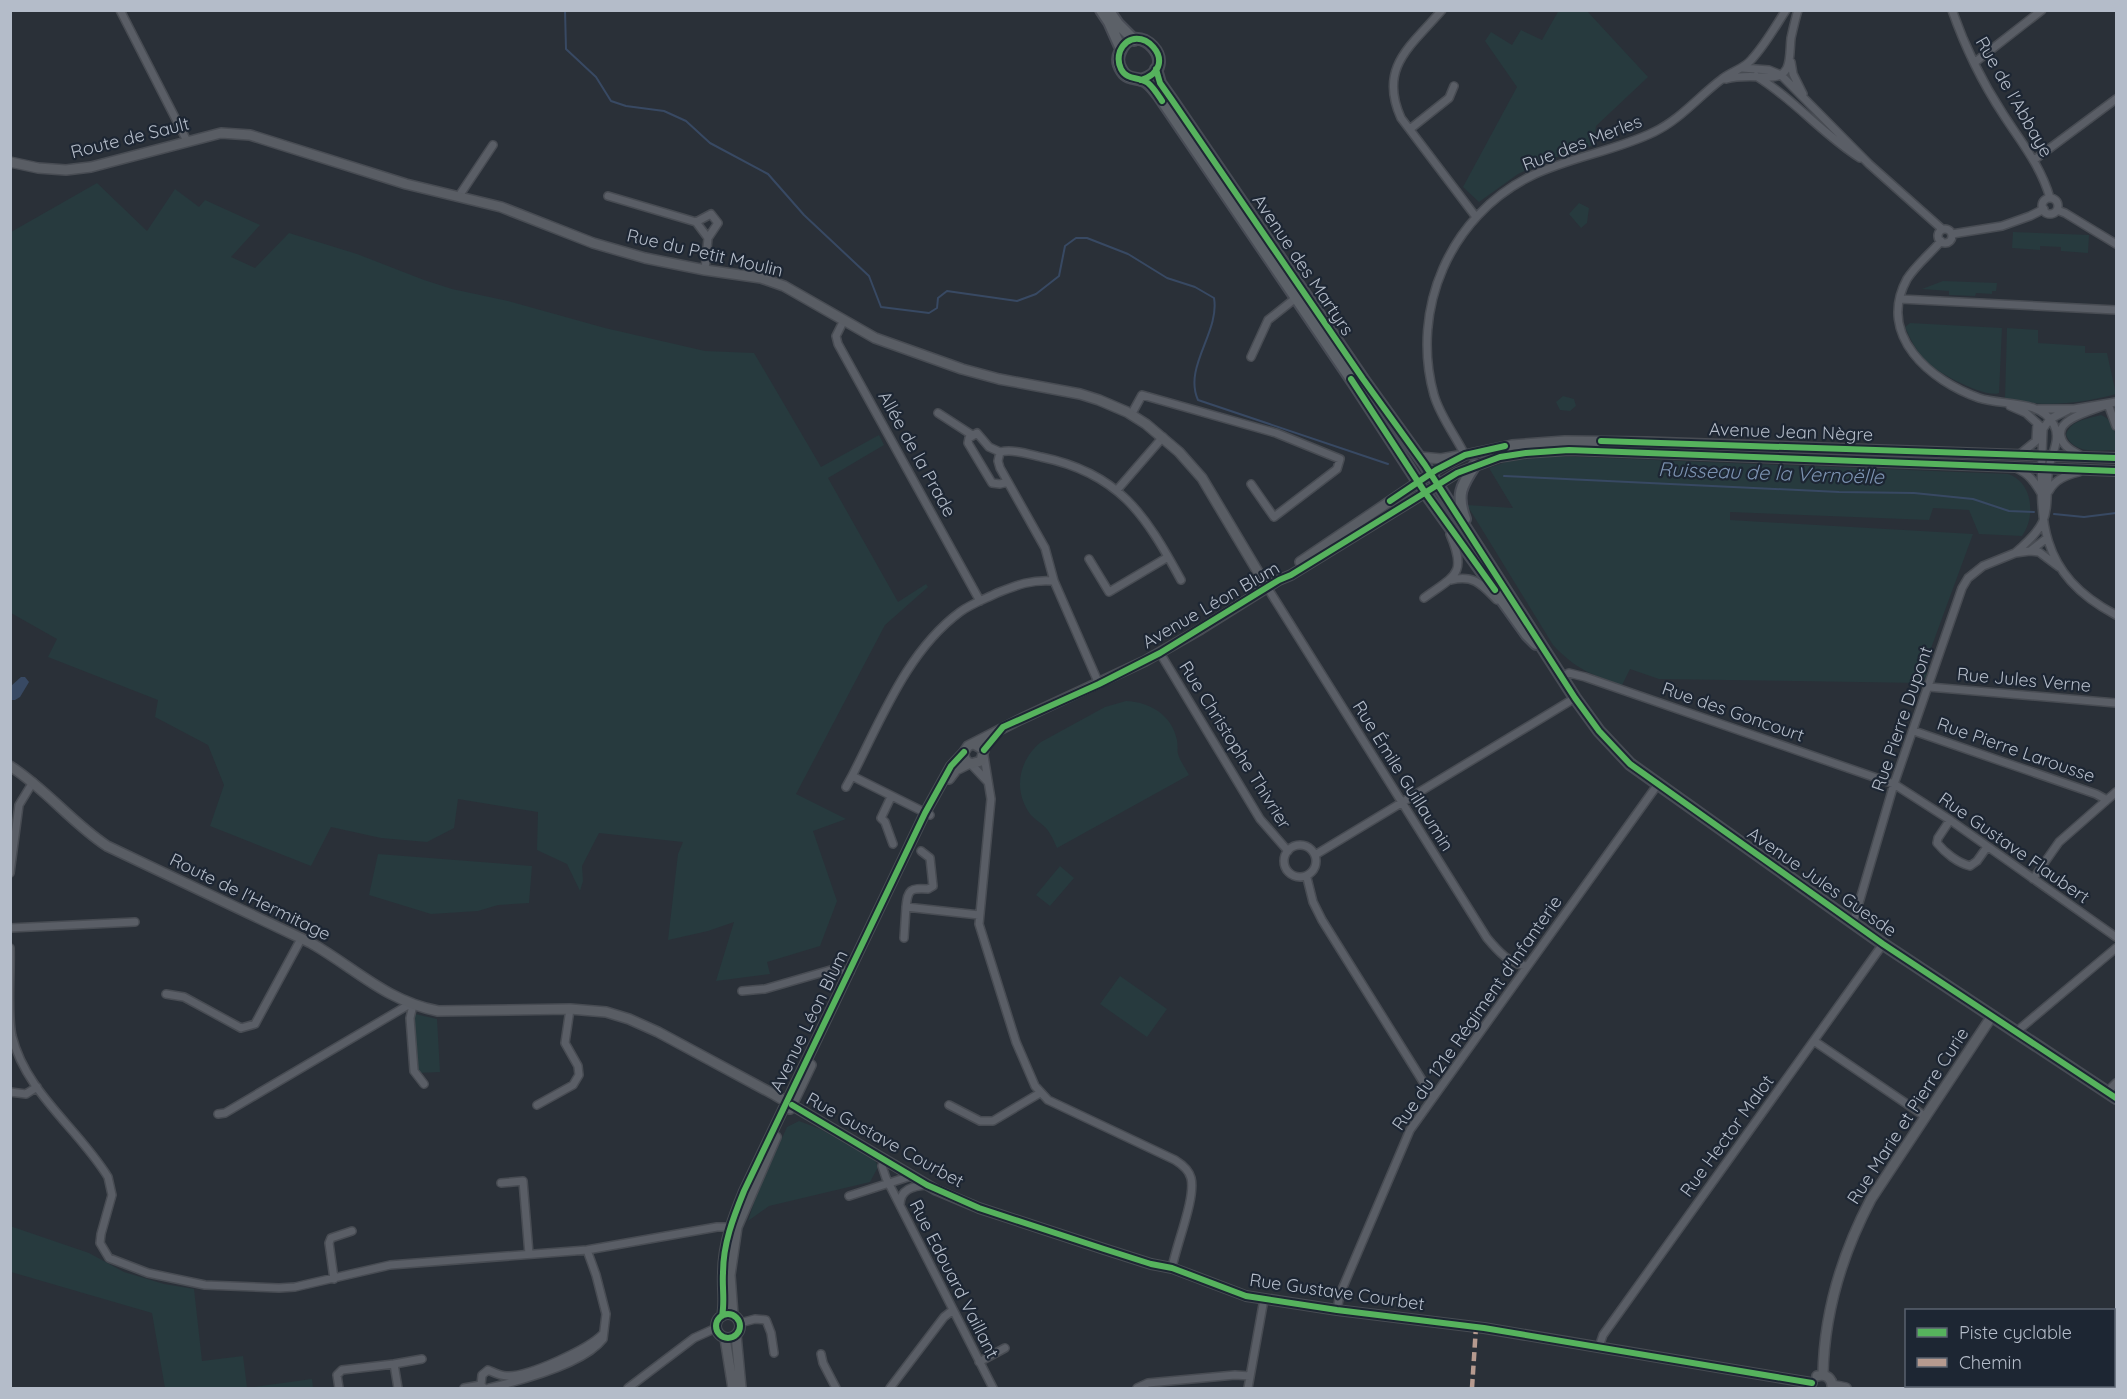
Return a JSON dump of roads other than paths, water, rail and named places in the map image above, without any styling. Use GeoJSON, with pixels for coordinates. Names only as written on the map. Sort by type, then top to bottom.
{"type":"FeatureCollection","features":[{"type":"Feature","properties":{"kind":"main road"},"geometry":{"type":"LineString","coordinates":[[1101,10],[1121,49]]}},
{"type":"Feature","properties":{"kind":"main road"},"geometry":{"type":"LineString","coordinates":[[1109,10],[1118,24],[1134,40]]}},
{"type":"Feature","properties":{"kind":"main road"},"geometry":{"type":"LineString","coordinates":[[1134,40],[1146,41],[1156,49],[1159,60],[1156,69],[1147,78],[1141,80],[1132,79],[1122,71],[1118,59],[1121,49],[1134,40]]}},
{"type":"Feature","properties":{"kind":"main road","name":"Avenue des Martyrs"},"geometry":{"type":"LineString","coordinates":[[1156,69],[1160,82],[1421,486]]}},
{"type":"Feature","properties":{"kind":"main road","name":"Avenue des Martyrs"},"geometry":{"type":"LineString","coordinates":[[1141,80],[1148,83],[1159,96],[1299,296],[1431,473]]}},
{"type":"Feature","properties":{"kind":"main road"},"geometry":{"type":"LineString","coordinates":[[1471,467],[1463,484],[1460,507],[1471,536]]}},
{"type":"Feature","properties":{"kind":"main road","name":"Avenue Jules Guesde"},"geometry":{"type":"LineString","coordinates":[[1431,473],[1575,698],[1612,746],[1630,764],[1883,944],[2112,1095]]}},
{"type":"Feature","properties":{"kind":"main road","name":"Avenue Jules Guesde"},"geometry":{"type":"LineString","coordinates":[[1421,486],[1527,635],[1545,653]]}},
{"type":"Feature","properties":{"kind":"street"},"geometry":{"type":"LineString","coordinates":[[120,10],[187,141]]}},
{"type":"Feature","properties":{"kind":"street"},"geometry":{"type":"LineString","coordinates":[[1442,10],[1401,58],[1395,69],[1392,91],[1401,118],[1476,217]]}},
{"type":"Feature","properties":{"kind":"street","name":"Rue des Merles"},"geometry":{"type":"LineString","coordinates":[[1458,457],[1457,439],[1435,397],[1426,342],[1434,294],[1445,261],[1465,230],[1497,198],[1531,176],[1654,132],[1684,113],[1718,82],[1753,59],[1786,10]]}},
{"type":"Feature","properties":{"kind":"street"},"geometry":{"type":"LineString","coordinates":[[1718,82],[1737,76],[1768,78],[1781,75],[1788,67],[1790,60],[1791,39],[1798,10]]}},
{"type":"Feature","properties":{"kind":"street","name":"Rue de l'Abbaye"},"geometry":{"type":"LineString","coordinates":[[1952,10],[1974,63],[2002,113],[2034,160],[2050,198]]}},
{"type":"Feature","properties":{"kind":"street"},"geometry":{"type":"LineString","coordinates":[[1974,63],[2042,10]]}},
{"type":"Feature","properties":{"kind":"street"},"geometry":{"type":"LineString","coordinates":[[1753,59],[1757,68],[1756,76]]}},
{"type":"Feature","properties":{"kind":"street"},"geometry":{"type":"LineString","coordinates":[[1790,60],[1793,74],[1810,105]]}},
{"type":"Feature","properties":{"kind":"street"},"geometry":{"type":"LineString","coordinates":[[1742,68],[1769,70],[1781,75],[1869,164],[1942,229],[1947,229],[1952,234]]}},
{"type":"Feature","properties":{"kind":"street"},"geometry":{"type":"LineString","coordinates":[[1756,76],[1772,86],[1833,139],[1869,164]]}},
{"type":"Feature","properties":{"kind":"street"},"geometry":{"type":"LineString","coordinates":[[1410,129],[1449,98],[1454,86]]}},
{"type":"Feature","properties":{"kind":"street"},"geometry":{"type":"LineString","coordinates":[[2034,160],[2116,99]]}},
{"type":"Feature","properties":{"kind":"street","name":"Route de Sault"},"geometry":{"type":"LineString","coordinates":[[10,162],[38,168],[66,170],[91,167],[221,133]]}},
{"type":"Feature","properties":{"kind":"street","name":"Rue du Petit Moulin"},"geometry":{"type":"LineString","coordinates":[[221,133],[250,135],[406,184],[501,207],[593,243],[645,258],[761,278],[784,286],[874,338],[920,356],[999,379],[1080,394],[1099,400],[1131,415],[1163,437],[1194,468],[1267,587]]}},
{"type":"Feature","properties":{"kind":"street"},"geometry":{"type":"LineString","coordinates":[[459,196],[493,145]]}},
{"type":"Feature","properties":{"kind":"street"},"geometry":{"type":"LineString","coordinates":[[608,196],[696,222],[708,238]]}},
{"type":"Feature","properties":{"kind":"street"},"geometry":{"type":"LineString","coordinates":[[2044,209],[2044,202],[2050,198],[2056,201],[2057,210]]}},
{"type":"Feature","properties":{"kind":"street"},"geometry":{"type":"LineString","coordinates":[[2044,209],[2050,213],[2057,210],[2065,213],[2116,244]]}},
{"type":"Feature","properties":{"kind":"street"},"geometry":{"type":"LineString","coordinates":[[1952,234],[2002,226],[2044,209]]}},
{"type":"Feature","properties":{"kind":"street"},"geometry":{"type":"LineString","coordinates":[[696,222],[711,214],[718,223],[708,238],[705,270]]}},
{"type":"Feature","properties":{"kind":"street"},"geometry":{"type":"LineString","coordinates":[[1941,242],[1938,235],[1942,229]]}},
{"type":"Feature","properties":{"kind":"street"},"geometry":{"type":"LineString","coordinates":[[1941,242],[1950,242],[1952,234]]}},
{"type":"Feature","properties":{"kind":"street"},"geometry":{"type":"LineString","coordinates":[[1941,242],[1908,279],[1900,299],[1899,327],[1905,342],[1920,361],[1956,387],[1979,398],[2006,404],[2038,409],[2074,409],[2116,402]]}},
{"type":"Feature","properties":{"kind":"street"},"geometry":{"type":"LineString","coordinates":[[1434,294],[1442,297]]}},
{"type":"Feature","properties":{"kind":"street"},"geometry":{"type":"LineString","coordinates":[[1251,357],[1268,320],[1299,296]]}},
{"type":"Feature","properties":{"kind":"street"},"geometry":{"type":"LineString","coordinates":[[1900,299],[2116,310]]}},
{"type":"Feature","properties":{"kind":"street","name":"Allée de la Prade"},"geometry":{"type":"LineString","coordinates":[[843,322],[836,336],[838,344],[980,601]]}},
{"type":"Feature","properties":{"kind":"street"},"geometry":{"type":"LineString","coordinates":[[1131,415],[1142,394],[1276,433],[1341,459],[1336,469],[1274,517],[1251,484]]}},
{"type":"Feature","properties":{"kind":"street"},"geometry":{"type":"LineString","coordinates":[[2006,404],[2026,413],[2043,429]]}},
{"type":"Feature","properties":{"kind":"street"},"geometry":{"type":"LineString","coordinates":[[2108,404],[2116,426]]}},
{"type":"Feature","properties":{"kind":"street"},"geometry":{"type":"LineString","coordinates":[[2045,468],[2053,456],[2063,425],[2070,419],[2108,404]]}},
{"type":"Feature","properties":{"kind":"street"},"geometry":{"type":"LineString","coordinates":[[2038,409],[2054,425],[2059,438],[2073,452],[2085,457]]}},
{"type":"Feature","properties":{"kind":"street"},"geometry":{"type":"LineString","coordinates":[[2062,569],[2047,538],[2041,510],[2045,468],[2042,456],[2043,429],[2049,419],[2074,409]]}},
{"type":"Feature","properties":{"kind":"street"},"geometry":{"type":"LineString","coordinates":[[938,412],[972,435]]}},
{"type":"Feature","properties":{"kind":"street"},"geometry":{"type":"LineString","coordinates":[[2020,454],[2036,441],[2037,423]]}},
{"type":"Feature","properties":{"kind":"street"},"geometry":{"type":"LineString","coordinates":[[1008,482],[992,483],[968,442],[972,435],[977,433],[989,447],[1000,452],[1013,452],[1061,461],[1089,472],[1117,490],[1156,534],[1181,580]]}},
{"type":"Feature","properties":{"kind":"street"},"geometry":{"type":"LineString","coordinates":[[1117,490],[1163,437]]}},
{"type":"Feature","properties":{"kind":"street","name":"Avenue Jean Nègre"},"geometry":{"type":"LineString","coordinates":[[1420,457],[1441,459],[1512,445],[1565,441],[2116,458]]}},
{"type":"Feature","properties":{"kind":"street","name":"Avenue Jean Nègre"},"geometry":{"type":"LineString","coordinates":[[1421,486],[1437,484],[1471,467],[1500,457],[1569,450],[2116,471]]}},
{"type":"Feature","properties":{"kind":"street"},"geometry":{"type":"LineString","coordinates":[[1000,452],[998,460],[1000,468],[1045,548],[1054,581],[1099,684]]}},
{"type":"Feature","properties":{"kind":"street"},"geometry":{"type":"LineString","coordinates":[[1458,457],[1471,467]]}},
{"type":"Feature","properties":{"kind":"street","name":"Avenue Jean Nègre"},"geometry":{"type":"LineString","coordinates":[[1421,486],[1431,473],[1458,457]]}},
{"type":"Feature","properties":{"kind":"street"},"geometry":{"type":"LineString","coordinates":[[2013,467],[2027,473],[2044,495]]}},
{"type":"Feature","properties":{"kind":"street"},"geometry":{"type":"LineString","coordinates":[[2044,495],[2053,484],[2069,474],[2088,470]]}},
{"type":"Feature","properties":{"kind":"street","name":"Avenue Léon Blum"},"geometry":{"type":"LineString","coordinates":[[716,1328],[717,1321],[722,1316],[723,1273],[733,1227],[850,972],[951,766],[968,746],[1003,727],[1099,684],[1160,653],[1279,580],[1288,571],[1421,486]]}},
{"type":"Feature","properties":{"kind":"street"},"geometry":{"type":"LineString","coordinates":[[1424,598],[1455,575],[1458,567],[1459,560],[1444,520]]}},
{"type":"Feature","properties":{"kind":"street"},"geometry":{"type":"LineString","coordinates":[[2015,554],[2034,537],[2044,522]]}},
{"type":"Feature","properties":{"kind":"street"},"geometry":{"type":"LineString","coordinates":[[2030,551],[2047,538]]}},
{"type":"Feature","properties":{"kind":"street"},"geometry":{"type":"LineString","coordinates":[[2015,554],[2039,552],[2062,569],[2085,595],[2116,615]]}},
{"type":"Feature","properties":{"kind":"street","name":"Rue Pierre Dupont"},"geometry":{"type":"LineString","coordinates":[[1853,923],[1894,784],[1962,588],[1968,578],[1983,566],[2015,554]]}},
{"type":"Feature","properties":{"kind":"street"},"geometry":{"type":"LineString","coordinates":[[1089,559],[1109,592],[1168,557]]}},
{"type":"Feature","properties":{"kind":"street"},"geometry":{"type":"LineString","coordinates":[[1446,582],[1463,577],[1473,579],[1515,617]]}},
{"type":"Feature","properties":{"kind":"street"},"geometry":{"type":"LineString","coordinates":[[846,787],[919,653],[950,620],[980,601],[1020,583],[1039,580],[1054,581]]}},
{"type":"Feature","properties":{"kind":"street","name":"Rue Émile Guillaumin"},"geometry":{"type":"LineString","coordinates":[[1267,587],[1487,938],[1512,962],[1519,966],[1527,966]]}},
{"type":"Feature","properties":{"kind":"street","name":"Rue Christophe Thivrier"},"geometry":{"type":"LineString","coordinates":[[1160,653],[1260,819],[1288,851]]}},
{"type":"Feature","properties":{"kind":"street","name":"Rue des Goncourt"},"geometry":{"type":"LineString","coordinates":[[1561,677],[1569,673],[1585,677],[1894,784]]}},
{"type":"Feature","properties":{"kind":"street","name":"Rue Jules Verne"},"geometry":{"type":"LineString","coordinates":[[1929,687],[2116,703]]}},
{"type":"Feature","properties":{"kind":"street"},"geometry":{"type":"LineString","coordinates":[[1315,855],[1575,698]]}},
{"type":"Feature","properties":{"kind":"street","name":"Avenue Léon Blum"},"geometry":{"type":"LineString","coordinates":[[789,1103],[927,814],[951,775],[964,765],[981,761],[984,753],[1003,727]]}},
{"type":"Feature","properties":{"kind":"street","name":"Rue Pierre Larousse"},"geometry":{"type":"LineString","coordinates":[[1914,731],[2096,794],[2107,800]]}},
{"type":"Feature","properties":{"kind":"street"},"geometry":{"type":"LineString","coordinates":[[974,744],[984,753],[991,800],[979,915],[981,933],[1016,1042],[1040,1093],[1058,1106],[1175,1160],[1185,1167],[1191,1180],[1191,1194],[1172,1268]]}},
{"type":"Feature","properties":{"kind":"street"},"geometry":{"type":"LineString","coordinates":[[964,752],[966,761],[987,781]]}},
{"type":"Feature","properties":{"kind":"street","name":"Route de l'Hermitage"},"geometry":{"type":"LineString","coordinates":[[10,766],[33,782],[86,833],[107,846],[301,939],[334,957],[380,989],[412,1004],[438,1011],[570,1009],[606,1012],[624,1017],[669,1038]]}},
{"type":"Feature","properties":{"kind":"street"},"geometry":{"type":"LineString","coordinates":[[852,776],[927,814]]}},
{"type":"Feature","properties":{"kind":"street"},"geometry":{"type":"LineString","coordinates":[[10,873],[19,805],[33,782]]}},
{"type":"Feature","properties":{"kind":"street","name":"Rue du 121e Régiment d'Infanterie"},"geometry":{"type":"LineString","coordinates":[[1337,1310],[1340,1294],[1410,1130],[1658,784]]}},
{"type":"Feature","properties":{"kind":"street","name":"Rue Gustave Flaubert"},"geometry":{"type":"LineString","coordinates":[[1894,784],[1950,820],[2116,937]]}},
{"type":"Feature","properties":{"kind":"street"},"geometry":{"type":"LineString","coordinates":[[2033,879],[2059,842],[2116,792]]}},
{"type":"Feature","properties":{"kind":"street"},"geometry":{"type":"LineString","coordinates":[[891,797],[880,818],[885,822],[893,844]]}},
{"type":"Feature","properties":{"kind":"street"},"geometry":{"type":"LineString","coordinates":[[1950,820],[1938,837],[1937,843],[1941,848],[1963,864],[1970,866],[1977,861],[1987,847]]}},
{"type":"Feature","properties":{"kind":"street"},"geometry":{"type":"LineString","coordinates":[[1305,845],[1312,849],[1315,855],[1317,862],[1315,869],[1306,878],[1293,876],[1287,871],[1284,857],[1293,846],[1305,845]]}},
{"type":"Feature","properties":{"kind":"street"},"geometry":{"type":"LineString","coordinates":[[904,938],[907,895],[915,888],[928,889],[933,885],[930,858],[921,851]]}},
{"type":"Feature","properties":{"kind":"street"},"geometry":{"type":"LineString","coordinates":[[1306,878],[1313,902],[1322,920],[1434,1095]]}},
{"type":"Feature","properties":{"kind":"street"},"geometry":{"type":"LineString","coordinates":[[906,907],[979,915]]}},
{"type":"Feature","properties":{"kind":"street"},"geometry":{"type":"LineString","coordinates":[[10,928],[135,922]]}},
{"type":"Feature","properties":{"kind":"street"},"geometry":{"type":"LineString","coordinates":[[166,994],[184,997],[242,1028],[255,1024],[301,939]]}},
{"type":"Feature","properties":{"kind":"street","name":"Rue Hector Malot"},"geometry":{"type":"LineString","coordinates":[[1599,1347],[1603,1335],[1883,944]]}},
{"type":"Feature","properties":{"kind":"street"},"geometry":{"type":"LineString","coordinates":[[10,948],[11,1028],[19,1056],[37,1087],[110,1181],[112,1195],[100,1244],[109,1258],[148,1273],[205,1285],[279,1288],[334,1279],[390,1265],[587,1250],[733,1227]]}},
{"type":"Feature","properties":{"kind":"street"},"geometry":{"type":"LineString","coordinates":[[2016,1032],[2070,989],[2116,948]]}},
{"type":"Feature","properties":{"kind":"street"},"geometry":{"type":"LineString","coordinates":[[742,990],[765,989],[834,969],[850,972]]}},
{"type":"Feature","properties":{"kind":"street"},"geometry":{"type":"LineString","coordinates":[[412,1004],[410,1018],[414,1071],[424,1084]]}},
{"type":"Feature","properties":{"kind":"street"},"geometry":{"type":"LineString","coordinates":[[218,1114],[225,1113],[412,1004]]}},
{"type":"Feature","properties":{"kind":"street"},"geometry":{"type":"LineString","coordinates":[[537,1106],[573,1085],[579,1076],[578,1066],[565,1043],[570,1009]]}},
{"type":"Feature","properties":{"kind":"street","name":"Rue Marie et Pierre Curie"},"geometry":{"type":"LineString","coordinates":[[1823,1375],[1823,1355],[1832,1300],[1842,1263],[1858,1225],[1871,1200],[1992,1016]]}},
{"type":"Feature","properties":{"kind":"street","name":"Rue Gustave Courbet"},"geometry":{"type":"LineString","coordinates":[[669,1038],[789,1103],[927,1185],[979,1208],[1122,1255],[1172,1268],[1237,1292],[1264,1299],[1337,1310],[1484,1328],[1812,1386]]}},
{"type":"Feature","properties":{"kind":"street"},"geometry":{"type":"LineString","coordinates":[[1814,1041],[1926,1117]]}},
{"type":"Feature","properties":{"kind":"street"},"geometry":{"type":"LineString","coordinates":[[2112,1095],[2116,1083]]}},
{"type":"Feature","properties":{"kind":"street"},"geometry":{"type":"LineString","coordinates":[[10,1092],[26,1094],[37,1087]]}},
{"type":"Feature","properties":{"kind":"street"},"geometry":{"type":"LineString","coordinates":[[949,1105],[980,1120],[993,1121],[1040,1093]]}},
{"type":"Feature","properties":{"kind":"street","name":"Rue Edouard Vaillant"},"geometry":{"type":"LineString","coordinates":[[885,1159],[882,1166],[888,1184],[993,1389]]}},
{"type":"Feature","properties":{"kind":"street"},"geometry":{"type":"LineString","coordinates":[[849,1196],[911,1176]]}},
{"type":"Feature","properties":{"kind":"street"},"geometry":{"type":"LineString","coordinates":[[501,1183],[523,1181],[529,1254]]}},
{"type":"Feature","properties":{"kind":"street"},"geometry":{"type":"LineString","coordinates":[[900,1208],[902,1195],[913,1187],[927,1185]]}},
{"type":"Feature","properties":{"kind":"street","name":"Avenue Léon Blum"},"geometry":{"type":"LineString","coordinates":[[733,1227],[730,1275],[740,1330],[736,1335],[741,1389]]}},
{"type":"Feature","properties":{"kind":"street"},"geometry":{"type":"LineString","coordinates":[[334,1279],[329,1243],[331,1238],[352,1231]]}},
{"type":"Feature","properties":{"kind":"street"},"geometry":{"type":"LineString","coordinates":[[464,1389],[486,1387],[535,1375],[586,1354],[599,1344],[605,1332],[605,1306],[587,1250]]}},
{"type":"Feature","properties":{"kind":"street"},"geometry":{"type":"LineString","coordinates":[[1248,1389],[1264,1299]]}},
{"type":"Feature","properties":{"kind":"street"},"geometry":{"type":"LineString","coordinates":[[890,1389],[944,1317],[953,1310]]}},
{"type":"Feature","properties":{"kind":"street"},"geometry":{"type":"LineString","coordinates":[[722,1316],[766,1320],[774,1353]]}},
{"type":"Feature","properties":{"kind":"street"},"geometry":{"type":"LineString","coordinates":[[628,1389],[694,1338],[716,1328],[725,1338],[733,1389]]}},
{"type":"Feature","properties":{"kind":"street"},"geometry":{"type":"LineString","coordinates":[[486,1387],[482,1375],[488,1371],[508,1376],[534,1370],[583,1348],[605,1332]]}},
{"type":"Feature","properties":{"kind":"street"},"geometry":{"type":"LineString","coordinates":[[725,1338],[736,1335]]}},
{"type":"Feature","properties":{"kind":"street"},"geometry":{"type":"LineString","coordinates":[[979,1362],[1005,1348]]}},
{"type":"Feature","properties":{"kind":"street"},"geometry":{"type":"LineString","coordinates":[[821,1354],[836,1389]]}},
{"type":"Feature","properties":{"kind":"street"},"geometry":{"type":"LineString","coordinates":[[339,1389],[337,1375],[342,1370],[422,1359]]}},
{"type":"Feature","properties":{"kind":"street"},"geometry":{"type":"LineString","coordinates":[[394,1364],[398,1389]]}},
{"type":"Feature","properties":{"kind":"street"},"geometry":{"type":"LineString","coordinates":[[1137,1389],[1148,1383],[1235,1375],[1251,1376]]}},
{"type":"Feature","properties":{"kind":"street"},"geometry":{"type":"LineString","coordinates":[[1812,1386],[1815,1378],[1823,1375],[1828,1377],[1832,1387],[1846,1389]]}},
{"type":"Feature","properties":{"kind":"water"},"geometry":{"type":"Polygon","coordinates":[[[21,677],[25,677],[29,682],[20,697],[12,700],[11,686],[21,677]]]}},
{"type":"Feature","properties":{"kind":"waterway","name":"Ruisseau de la Vernoëlle"},"geometry":{"type":"LineString","coordinates":[[565,10],[566,49],[596,77],[611,101],[626,106],[664,111],[686,121],[710,143],[768,174],[804,215],[869,276],[881,307],[929,313],[937,308],[938,298],[947,291],[1017,301],[1036,294],[1059,276],[1065,246],[1076,238],[1087,238],[1128,254],[1167,278],[1195,287],[1214,298],[1212,324],[1195,375],[1198,400],[1388,464]]}},
{"type":"Feature","properties":{"kind":"waterway","name":"Ruisseau de la Vernoëlle"},"geometry":{"type":"LineString","coordinates":[[1504,476],[1839,492],[1914,493],[1973,499],[2009,511],[2034,512]]}},
{"type":"Feature","properties":{"kind":"waterway","name":"Ruisseau de la Vernoëlle"},"geometry":{"type":"LineString","coordinates":[[2054,514],[2084,517],[2116,513]]}}]}
